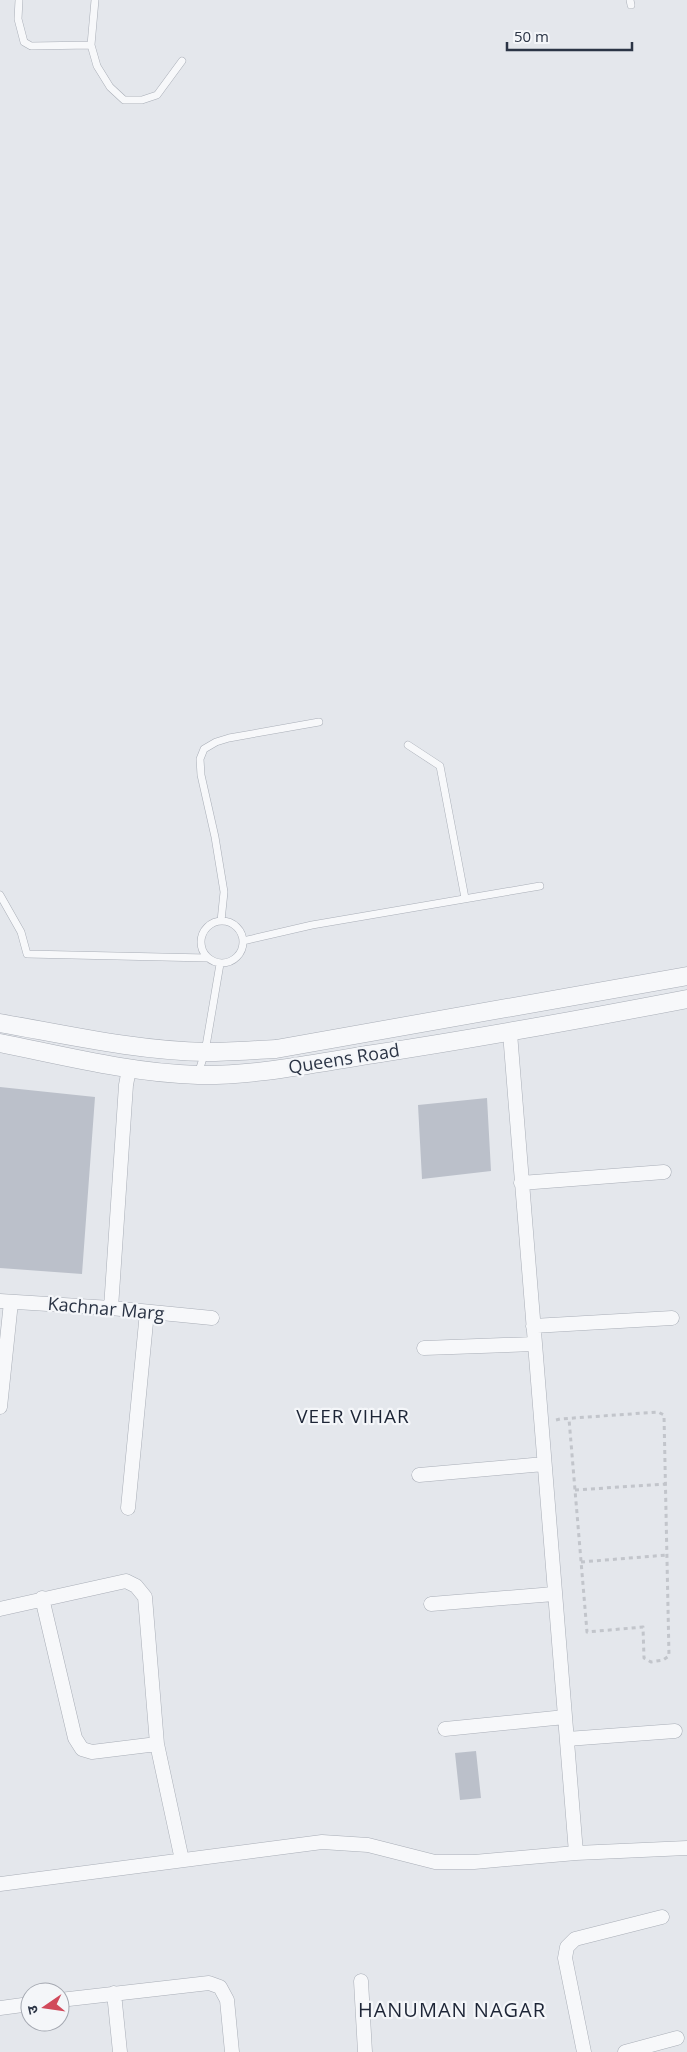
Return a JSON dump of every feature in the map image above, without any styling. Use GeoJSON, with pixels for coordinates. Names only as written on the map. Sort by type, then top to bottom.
{"type":"FeatureCollection","features":[{"type":"Feature","properties":{"kind":"street","name":"Queens Road"},"geometry":{"type":"LineString","coordinates":[[0,1023],[136,1046],[205,1052],[276,1049],[687,976]]}},
{"type":"Feature","properties":{"kind":"street","name":"Queens Road"},"geometry":{"type":"LineString","coordinates":[[0,1043],[129,1068],[198,1075],[277,1070],[510,1033],[687,1000]]}},
{"type":"Feature","properties":{"kind":"street"},"geometry":{"type":"LineString","coordinates":[[510,1033],[576,1853]]}},
{"type":"Feature","properties":{"kind":"street"},"geometry":{"type":"LineString","coordinates":[[111,1308],[126,1085],[129,1068]]}},
{"type":"Feature","properties":{"kind":"street"},"geometry":{"type":"LineString","coordinates":[[521,1183],[664,1172]]}},
{"type":"Feature","properties":{"kind":"street"},"geometry":{"type":"LineString","coordinates":[[0,1407],[6,1302]]}},
{"type":"Feature","properties":{"kind":"street","name":"Kachnar Marg"},"geometry":{"type":"LineString","coordinates":[[6,1302],[111,1308],[212,1318]]}},
{"type":"Feature","properties":{"kind":"street"},"geometry":{"type":"LineString","coordinates":[[128,1508],[147,1312]]}},
{"type":"Feature","properties":{"kind":"street"},"geometry":{"type":"LineString","coordinates":[[533,1326],[672,1318]]}},
{"type":"Feature","properties":{"kind":"street"},"geometry":{"type":"LineString","coordinates":[[424,1348],[534,1344]]}},
{"type":"Feature","properties":{"kind":"street"},"geometry":{"type":"LineString","coordinates":[[419,1475],[544,1464]]}},
{"type":"Feature","properties":{"kind":"street"},"geometry":{"type":"LineString","coordinates":[[0,1608],[126,1581],[136,1586],[145,1597],[157,1744],[182,1860]]}},
{"type":"Feature","properties":{"kind":"street"},"geometry":{"type":"LineString","coordinates":[[431,1604],[554,1594]]}},
{"type":"Feature","properties":{"kind":"street"},"geometry":{"type":"LineString","coordinates":[[42,1598],[76,1738],[82,1749],[92,1752],[157,1744]]}},
{"type":"Feature","properties":{"kind":"street"},"geometry":{"type":"LineString","coordinates":[[445,1729],[565,1717]]}},
{"type":"Feature","properties":{"kind":"street"},"geometry":{"type":"LineString","coordinates":[[567,1739],[675,1731]]}},
{"type":"Feature","properties":{"kind":"street"},"geometry":{"type":"LineString","coordinates":[[0,1884],[322,1842],[368,1845],[435,1862],[474,1862],[576,1853],[687,1848]]}},
{"type":"Feature","properties":{"kind":"street"},"geometry":{"type":"LineString","coordinates":[[584,2052],[565,1958],[567,1947],[575,1939],[662,1916]]}},
{"type":"Feature","properties":{"kind":"street"},"geometry":{"type":"LineString","coordinates":[[361,1981],[365,2052]]}},
{"type":"Feature","properties":{"kind":"street"},"geometry":{"type":"LineString","coordinates":[[70,1999],[209,1983],[220,1987],[227,2000],[232,2052]]}},
{"type":"Feature","properties":{"kind":"street"},"geometry":{"type":"LineString","coordinates":[[114,1993],[120,2052]]}},
{"type":"Feature","properties":{"kind":"street"},"geometry":{"type":"LineString","coordinates":[[0,2008],[20,2005]]}},
{"type":"Feature","properties":{"kind":"street"},"geometry":{"type":"LineString","coordinates":[[625,2052],[677,2038]]}},
{"type":"Feature","properties":{"kind":"lane"},"geometry":{"type":"LineString","coordinates":[[19,0],[18,19],[24,42],[31,46],[91,44]]}},
{"type":"Feature","properties":{"kind":"lane"},"geometry":{"type":"LineString","coordinates":[[95,0],[91,44],[97,66],[110,87],[124,100],[142,100],[157,95],[182,61]]}},
{"type":"Feature","properties":{"kind":"lane"},"geometry":{"type":"LineString","coordinates":[[221,921],[224,892],[215,836],[201,775],[200,759],[204,749],[216,742],[229,738],[319,722]]}},
{"type":"Feature","properties":{"kind":"lane"},"geometry":{"type":"LineString","coordinates":[[408,745],[440,766],[465,898]]}},
{"type":"Feature","properties":{"kind":"lane"},"geometry":{"type":"LineString","coordinates":[[243,941],[312,925],[540,886]]}},
{"type":"Feature","properties":{"kind":"lane"},"geometry":{"type":"LineString","coordinates":[[0,895],[21,932],[27,954],[207,958],[220,964],[234,960],[239,955],[243,941],[242,934],[234,924],[221,921],[214,922],[203,931],[201,945],[207,958]]}},
{"type":"Feature","properties":{"kind":"lane"},"geometry":{"type":"LineString","coordinates":[[198,1075],[205,1052],[220,964]]}},
{"type":"Feature","properties":{"kind":"path"},"geometry":{"type":"LineString","coordinates":[[540,1422],[569,1419],[658,1412],[664,1415],[669,1656],[663,1660],[651,1662],[644,1658],[643,1627],[587,1632],[569,1419]]}},
{"type":"Feature","properties":{"kind":"path"},"geometry":{"type":"LineString","coordinates":[[575,1490],[665,1484]]}},
{"type":"Feature","properties":{"kind":"path"},"geometry":{"type":"LineString","coordinates":[[581,1562],[667,1555]]}},
{"type":"Feature","properties":{"kind":"building"},"geometry":{"type":"Polygon","coordinates":[[[0,1087],[95,1097],[82,1274],[0,1268],[0,1087]]]}},
{"type":"Feature","properties":{"kind":"building"},"geometry":{"type":"Polygon","coordinates":[[[487,1098],[491,1171],[422,1179],[418,1105],[487,1098]]]}},
{"type":"Feature","properties":{"kind":"building"},"geometry":{"type":"Polygon","coordinates":[[[476,1751],[481,1798],[460,1800],[455,1753],[476,1751]]]}},
{"type":"Feature","properties":{"kind":"district","name":"VEER VIHAR"},"geometry":{"type":"Point","coordinates":[353,1416]}},
{"type":"Feature","properties":{"kind":"district","name":"HANUMAN NAGAR"},"geometry":{"type":"Point","coordinates":[452,2010]}}]}
